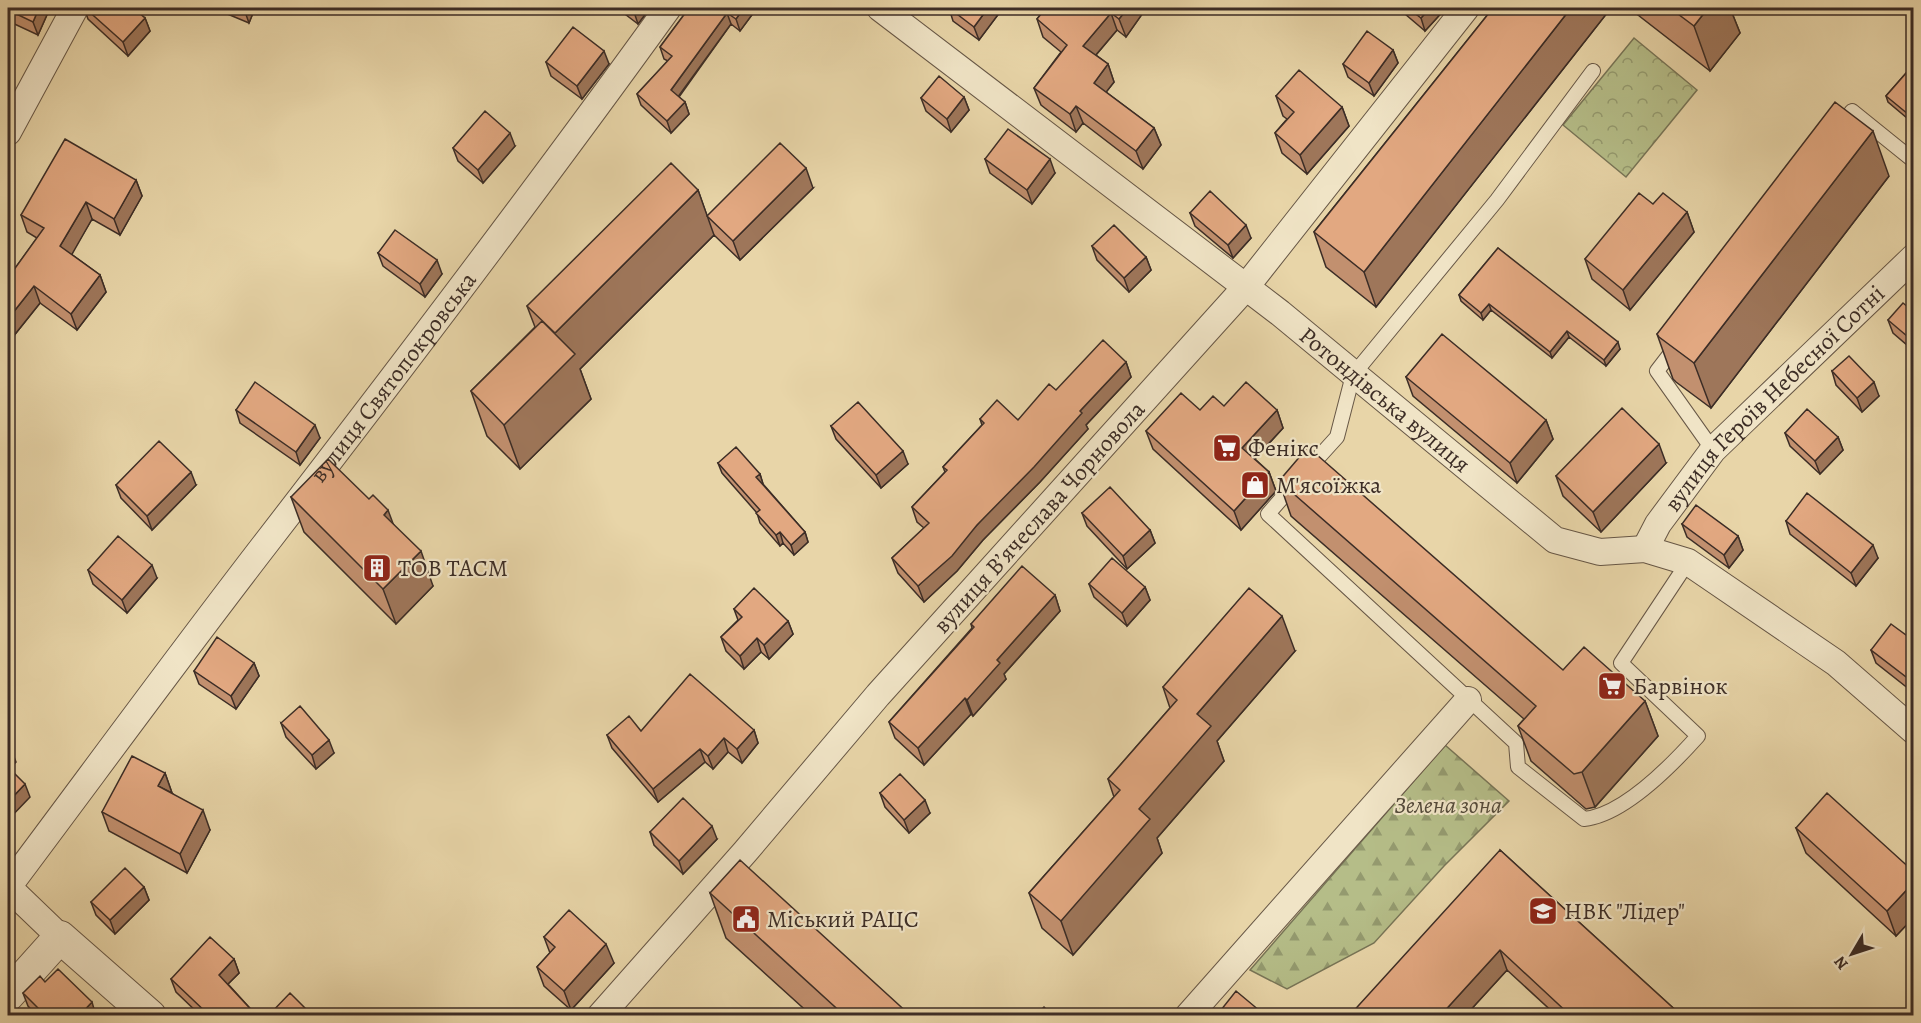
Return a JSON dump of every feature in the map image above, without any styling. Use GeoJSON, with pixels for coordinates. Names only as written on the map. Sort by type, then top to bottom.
{"type":"FeatureCollection","features":[{"type":"Feature","properties":{"kind":"street"},"geometry":{"type":"LineString","coordinates":[[8,132],[75,8]]}},
{"type":"Feature","properties":{"kind":"street","name":"вулиця Святопокровська"},"geometry":{"type":"LineString","coordinates":[[8,887],[269,539],[398,374],[668,8]]}},
{"type":"Feature","properties":{"kind":"street","name":"Ротондівська вулиця"},"geometry":{"type":"LineString","coordinates":[[880,8],[1280,313],[1555,540],[1600,552],[1645,549],[1688,562],[1836,663],[1914,731]]}},
{"type":"Feature","properties":{"kind":"street","name":"вулиця Вʼячеслава Чорновола"},"geometry":{"type":"LineString","coordinates":[[600,1016],[745,852],[878,695],[1245,288],[1466,8]]}},
{"type":"Feature","properties":{"kind":"street","name":"вулиця Героїв Небесної Сотні"},"geometry":{"type":"LineString","coordinates":[[1645,549],[1658,524],[1713,450],[1914,257]]}},
{"type":"Feature","properties":{"kind":"street"},"geometry":{"type":"LineString","coordinates":[[1188,1016],[1468,700]]}},
{"type":"Feature","properties":{"kind":"street"},"geometry":{"type":"LineString","coordinates":[[8,887],[60,937],[150,1016]]}},
{"type":"Feature","properties":{"kind":"street"},"geometry":{"type":"LineString","coordinates":[[8,994],[60,937]]}},
{"type":"Feature","properties":{"kind":"lane"},"geometry":{"type":"LineString","coordinates":[[1593,71],[1497,200],[1353,375],[1337,437],[1268,514],[1516,743],[1518,767],[1584,819],[1600,817],[1664,774],[1698,736],[1621,663],[1688,562]]}},
{"type":"Feature","properties":{"kind":"lane"},"geometry":{"type":"LineString","coordinates":[[1833,140],[1852,111],[1914,160]]}},
{"type":"Feature","properties":{"kind":"lane"},"geometry":{"type":"LineString","coordinates":[[1685,333],[1657,371],[1713,450]]}},
{"type":"Feature","properties":{"kind":"green space"},"geometry":{"type":"Polygon","coordinates":[[[1634,38],[1697,90],[1626,177],[1563,125],[1634,38]]]}},
{"type":"Feature","properties":{"kind":"green space","name":"Зелена зона"},"geometry":{"type":"Polygon","coordinates":[[[1445,745],[1509,801],[1444,866],[1374,943],[1287,989],[1250,970],[1445,745]]]}},
{"type":"Feature","properties":{"kind":"building"},"geometry":{"type":"Polygon","coordinates":[[[8,8],[39,8],[33,22],[8,8]]]}},
{"type":"Feature","properties":{"kind":"building"},"geometry":{"type":"Polygon","coordinates":[[[85,8],[133,8],[145,18],[123,42],[85,8]]]}},
{"type":"Feature","properties":{"kind":"building"},"geometry":{"type":"Polygon","coordinates":[[[689,8],[744,8],[736,19],[727,13],[671,90],[685,102],[667,121],[637,94],[672,56],[660,47],[689,8]]]}},
{"type":"Feature","properties":{"kind":"building"},"geometry":{"type":"Polygon","coordinates":[[[949,8],[988,8],[974,27],[949,8]]]}},
{"type":"Feature","properties":{"kind":"building"},"geometry":{"type":"Polygon","coordinates":[[[1046,8],[1128,8],[1119,19],[1111,13],[1083,46],[1108,64],[1094,83],[1154,128],[1136,151],[1076,106],[1070,114],[1034,88],[1067,45],[1037,19],[1046,8]]]}},
{"type":"Feature","properties":{"kind":"building"},"geometry":{"type":"Polygon","coordinates":[[[1408,8],[1430,8],[1421,18],[1408,8]]]}},
{"type":"Feature","properties":{"kind":"building"},"geometry":{"type":"Polygon","coordinates":[[[1493,8],[1571,8],[1364,272],[1314,232],[1493,8]]]}},
{"type":"Feature","properties":{"kind":"building"},"geometry":{"type":"Polygon","coordinates":[[[1670,8],[1708,8],[1694,26],[1670,8]]]}},
{"type":"Feature","properties":{"kind":"building"},"geometry":{"type":"Polygon","coordinates":[[[573,27],[604,51],[577,86],[546,62],[573,27]]]}},
{"type":"Feature","properties":{"kind":"building"},"geometry":{"type":"Polygon","coordinates":[[[1367,31],[1393,50],[1369,83],[1343,64],[1367,31]]]}},
{"type":"Feature","properties":{"kind":"building"},"geometry":{"type":"Polygon","coordinates":[[[1914,64],[1914,119],[1886,96],[1914,64]]]}},
{"type":"Feature","properties":{"kind":"building"},"geometry":{"type":"Polygon","coordinates":[[[1299,70],[1342,107],[1300,155],[1275,133],[1294,112],[1276,96],[1299,70]]]}},
{"type":"Feature","properties":{"kind":"building"},"geometry":{"type":"Polygon","coordinates":[[[939,76],[964,97],[947,119],[921,98],[939,76]]]}},
{"type":"Feature","properties":{"kind":"building"},"geometry":{"type":"Polygon","coordinates":[[[1835,102],[1873,131],[1694,363],[1657,334],[1835,102]]]}},
{"type":"Feature","properties":{"kind":"building"},"geometry":{"type":"Polygon","coordinates":[[[485,111],[510,133],[478,170],[453,148],[485,111]]]}},
{"type":"Feature","properties":{"kind":"building"},"geometry":{"type":"Polygon","coordinates":[[[1008,129],[1050,159],[1027,190],[985,159],[1008,129]]]}},
{"type":"Feature","properties":{"kind":"building"},"geometry":{"type":"Polygon","coordinates":[[[65,139],[136,180],[114,219],[86,202],[60,246],[100,275],[71,314],[34,286],[8,319],[8,278],[44,228],[21,215],[65,139]]]}},
{"type":"Feature","properties":{"kind":"building"},"geometry":{"type":"Polygon","coordinates":[[[780,143],[806,168],[733,241],[707,216],[780,143]]]}},
{"type":"Feature","properties":{"kind":"building"},"geometry":{"type":"Polygon","coordinates":[[[671,163],[698,190],[555,333],[527,306],[671,163]]]}},
{"type":"Feature","properties":{"kind":"building"},"geometry":{"type":"Polygon","coordinates":[[[1210,191],[1246,225],[1228,245],[1190,213],[1210,191]]]}},
{"type":"Feature","properties":{"kind":"building"},"geometry":{"type":"Polygon","coordinates":[[[1639,193],[1653,204],[1663,193],[1687,212],[1623,290],[1585,259],[1639,193]]]}},
{"type":"Feature","properties":{"kind":"building"},"geometry":{"type":"Polygon","coordinates":[[[1114,225],[1146,257],[1124,278],[1092,246],[1114,225]]]}},
{"type":"Feature","properties":{"kind":"building"},"geometry":{"type":"Polygon","coordinates":[[[395,230],[437,260],[420,284],[378,253],[395,230]]]}},
{"type":"Feature","properties":{"kind":"building"},"geometry":{"type":"Polygon","coordinates":[[[1498,248],[1618,342],[1604,360],[1567,331],[1550,352],[1489,304],[1481,313],[1459,295],[1498,248]]]}},
{"type":"Feature","properties":{"kind":"building"},"geometry":{"type":"Polygon","coordinates":[[[1903,303],[1914,312],[1914,342],[1888,320],[1903,303]]]}},
{"type":"Feature","properties":{"kind":"building"},"geometry":{"type":"Polygon","coordinates":[[[542,321],[575,354],[504,425],[471,391],[542,321]]]}},
{"type":"Feature","properties":{"kind":"building"},"geometry":{"type":"Polygon","coordinates":[[[1442,334],[1546,420],[1510,463],[1406,377],[1442,334]]]}},
{"type":"Feature","properties":{"kind":"building"},"geometry":{"type":"Polygon","coordinates":[[[1103,340],[1126,362],[1080,411],[1082,413],[1034,467],[977,525],[952,556],[918,586],[892,558],[929,523],[912,507],[947,470],[943,467],[984,423],[980,419],[997,400],[1018,420],[1049,384],[1056,390],[1103,340]]]}},
{"type":"Feature","properties":{"kind":"building"},"geometry":{"type":"Polygon","coordinates":[[[1849,356],[1874,382],[1857,398],[1832,371],[1849,356]]]}},
{"type":"Feature","properties":{"kind":"building"},"geometry":{"type":"Polygon","coordinates":[[[255,382],[315,425],[296,452],[236,410],[255,382]]]}},
{"type":"Feature","properties":{"kind":"building"},"geometry":{"type":"Polygon","coordinates":[[[1246,382],[1277,410],[1242,448],[1269,472],[1234,511],[1146,431],[1181,393],[1200,410],[1213,396],[1224,406],[1246,382]]]}},
{"type":"Feature","properties":{"kind":"building"},"geometry":{"type":"Polygon","coordinates":[[[858,402],[903,451],[876,475],[831,426],[858,402]]]}},
{"type":"Feature","properties":{"kind":"building"},"geometry":{"type":"Polygon","coordinates":[[[1622,408],[1659,444],[1593,512],[1556,476],[1622,408]]]}},
{"type":"Feature","properties":{"kind":"building"},"geometry":{"type":"Polygon","coordinates":[[[1807,409],[1838,437],[1815,461],[1785,433],[1807,409]]]}},
{"type":"Feature","properties":{"kind":"building"},"geometry":{"type":"Polygon","coordinates":[[[159,441],[191,472],[147,516],[116,485],[159,441]]]}},
{"type":"Feature","properties":{"kind":"building"},"geometry":{"type":"Polygon","coordinates":[[[736,447],[760,474],[756,477],[805,532],[791,545],[780,532],[776,535],[756,513],[760,510],[718,463],[736,447]]]}},
{"type":"Feature","properties":{"kind":"building"},"geometry":{"type":"Polygon","coordinates":[[[1308,447],[1563,670],[1584,647],[1645,701],[1582,772],[1574,774],[1518,726],[1536,706],[1279,481],[1308,447]]]}},
{"type":"Feature","properties":{"kind":"building"},"geometry":{"type":"Polygon","coordinates":[[[328,459],[369,499],[373,495],[388,510],[384,515],[421,551],[383,589],[291,497],[328,459]]]}},
{"type":"Feature","properties":{"kind":"building"},"geometry":{"type":"Polygon","coordinates":[[[1110,487],[1150,530],[1123,556],[1082,513],[1110,487]]]}},
{"type":"Feature","properties":{"kind":"building"},"geometry":{"type":"Polygon","coordinates":[[[1807,493],[1873,545],[1851,573],[1786,521],[1807,493]]]}},
{"type":"Feature","properties":{"kind":"building"},"geometry":{"type":"Polygon","coordinates":[[[1696,505],[1738,536],[1724,555],[1682,524],[1696,505]]]}},
{"type":"Feature","properties":{"kind":"building"},"geometry":{"type":"Polygon","coordinates":[[[118,536],[152,565],[122,600],[88,570],[118,536]]]}},
{"type":"Feature","properties":{"kind":"building"},"geometry":{"type":"Polygon","coordinates":[[[1112,558],[1145,587],[1122,613],[1089,584],[1112,558]]]}},
{"type":"Feature","properties":{"kind":"building"},"geometry":{"type":"Polygon","coordinates":[[[1022,566],[1055,595],[997,660],[1000,663],[967,700],[965,698],[918,748],[889,722],[974,627],[971,624],[1022,566]]]}},
{"type":"Feature","properties":{"kind":"building"},"geometry":{"type":"Polygon","coordinates":[[[754,588],[788,621],[764,645],[757,638],[740,656],[721,637],[742,617],[734,609],[754,588]]]}},
{"type":"Feature","properties":{"kind":"building"},"geometry":{"type":"Polygon","coordinates":[[[1249,588],[1282,616],[1197,714],[1211,726],[1139,809],[1150,819],[1061,921],[1029,893],[1120,790],[1108,779],[1177,700],[1163,687],[1249,588]]]}},
{"type":"Feature","properties":{"kind":"building"},"geometry":{"type":"Polygon","coordinates":[[[1891,624],[1914,641],[1914,683],[1871,650],[1891,624]]]}},
{"type":"Feature","properties":{"kind":"building"},"geometry":{"type":"Polygon","coordinates":[[[217,637],[254,663],[231,696],[194,671],[217,637]]]}},
{"type":"Feature","properties":{"kind":"building"},"geometry":{"type":"Polygon","coordinates":[[[690,674],[754,730],[737,749],[724,738],[708,756],[700,749],[653,789],[607,735],[629,716],[641,731],[690,674]]]}},
{"type":"Feature","properties":{"kind":"building"},"geometry":{"type":"Polygon","coordinates":[[[300,706],[329,740],[312,755],[281,723],[300,706]]]}},
{"type":"Feature","properties":{"kind":"building"},"geometry":{"type":"Polygon","coordinates":[[[132,756],[165,773],[158,786],[203,810],[180,854],[102,812],[132,756]]]}},
{"type":"Feature","properties":{"kind":"building"},"geometry":{"type":"Polygon","coordinates":[[[8,767],[25,784],[8,802],[8,767]]]}},
{"type":"Feature","properties":{"kind":"building"},"geometry":{"type":"Polygon","coordinates":[[[900,774],[925,800],[904,820],[880,793],[900,774]]]}},
{"type":"Feature","properties":{"kind":"building"},"geometry":{"type":"Polygon","coordinates":[[[1827,793],[1914,872],[1914,882],[1887,911],[1796,828],[1827,793]]]}},
{"type":"Feature","properties":{"kind":"building"},"geometry":{"type":"Polygon","coordinates":[[[683,798],[712,826],[679,861],[650,832],[683,798]]]}},
{"type":"Feature","properties":{"kind":"building"},"geometry":{"type":"Polygon","coordinates":[[[1500,850],[1682,1016],[1571,1016],[1500,950],[1440,1016],[1349,1016],[1500,850]]]}},
{"type":"Feature","properties":{"kind":"building"},"geometry":{"type":"Polygon","coordinates":[[[740,860],[911,1016],[845,1016],[710,893],[740,860]]]}},
{"type":"Feature","properties":{"kind":"building"},"geometry":{"type":"Polygon","coordinates":[[[125,868],[144,887],[110,920],[91,902],[125,868]]]}},
{"type":"Feature","properties":{"kind":"building"},"geometry":{"type":"Polygon","coordinates":[[[569,910],[606,944],[564,991],[537,967],[555,947],[544,937],[569,910]]]}},
{"type":"Feature","properties":{"kind":"building"},"geometry":{"type":"Polygon","coordinates":[[[210,937],[234,959],[219,975],[257,1016],[210,1016],[171,979],[210,937]]]}},
{"type":"Feature","properties":{"kind":"building"},"geometry":{"type":"Polygon","coordinates":[[[58,969],[92,1002],[79,1016],[46,1016],[23,993],[40,976],[45,982],[58,969]]]}},
{"type":"Feature","properties":{"kind":"building"},"geometry":{"type":"Polygon","coordinates":[[[1236,991],[1260,1011],[1256,1016],[1217,1015],[1236,991]]]}},
{"type":"Feature","properties":{"kind":"building"},"geometry":{"type":"Polygon","coordinates":[[[290,993],[313,1016],[268,1016],[290,993]]]}},
{"type":"Feature","properties":{"kind":"building"},"geometry":{"type":"Polygon","coordinates":[[[1044,1007],[1053,1016],[1035,1016],[1044,1007]]]}},
{"type":"Feature","properties":{"kind":"place","name":"Фенікс"},"geometry":{"type":"Point","coordinates":[1227,448]}},
{"type":"Feature","properties":{"kind":"place","name":"М'ясоїжка"},"geometry":{"type":"Point","coordinates":[1255,485]}},
{"type":"Feature","properties":{"kind":"place","name":"ТОВ ТАСМ"},"geometry":{"type":"Point","coordinates":[377,568]}},
{"type":"Feature","properties":{"kind":"place","name":"Барвінок"},"geometry":{"type":"Point","coordinates":[1612,686]}},
{"type":"Feature","properties":{"kind":"place","name":"НВК \"Лідер\""},"geometry":{"type":"Point","coordinates":[1543,911]}},
{"type":"Feature","properties":{"kind":"place","name":"Міський РАЦС"},"geometry":{"type":"Point","coordinates":[746,919]}}]}
